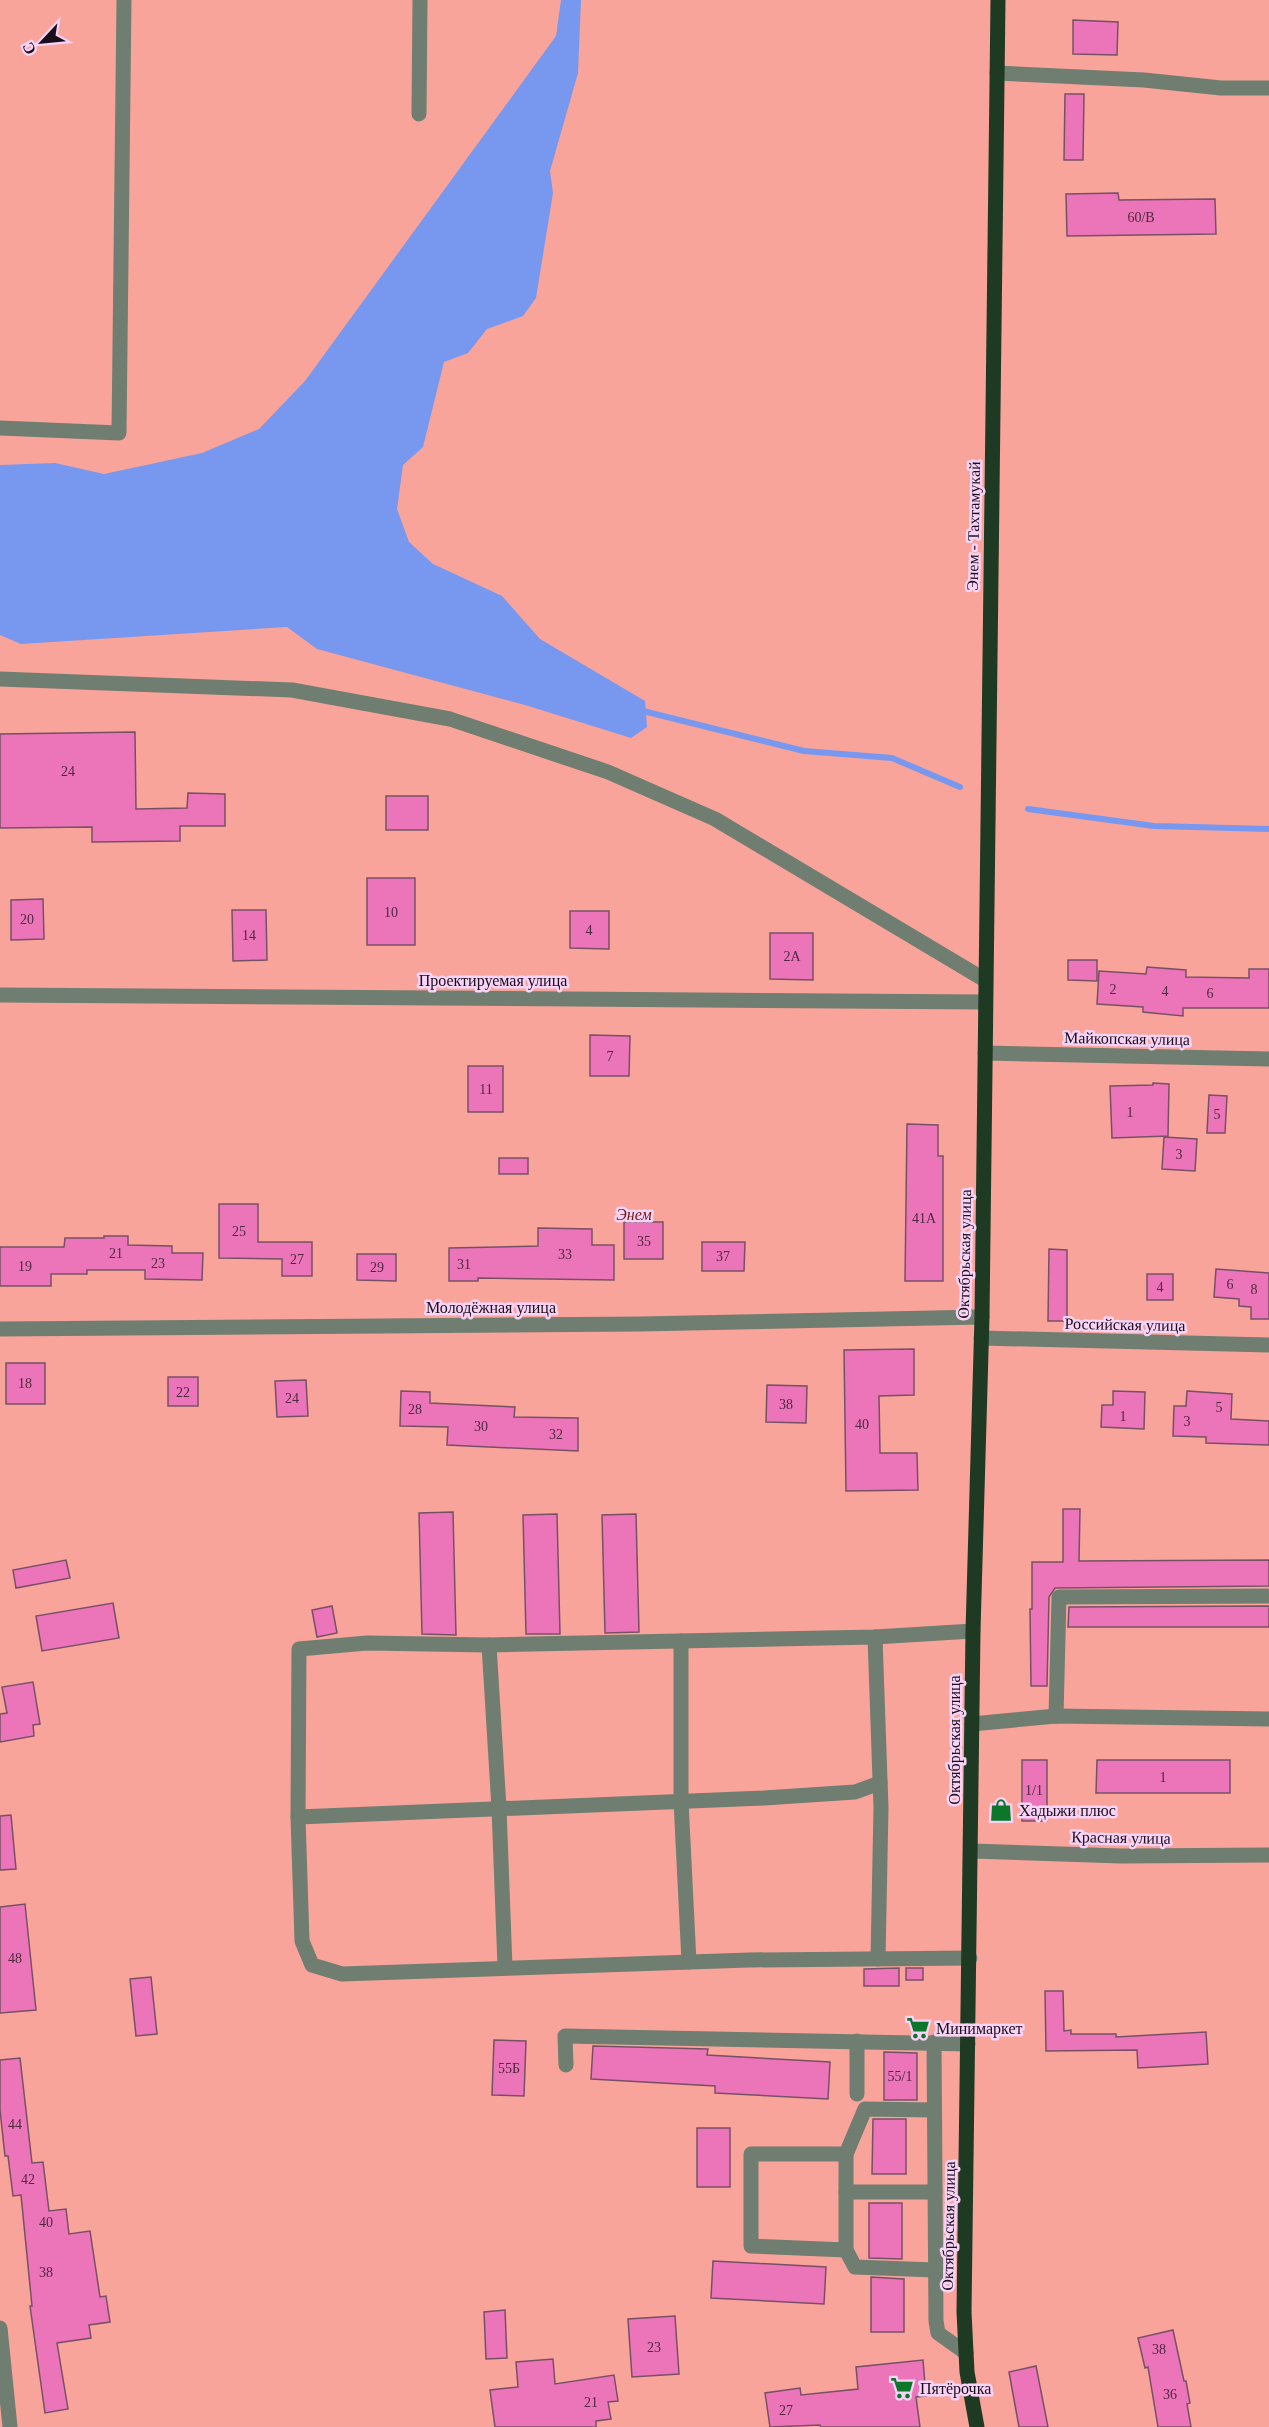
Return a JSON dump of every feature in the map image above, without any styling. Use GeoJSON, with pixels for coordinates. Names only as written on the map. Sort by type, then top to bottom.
{"type":"FeatureCollection","features":[{"type":"Feature","properties":{"kind":"main road","name":"Энем - Тахтамукай"},"geometry":{"type":"LineString","coordinates":[[985,1053],[998,0]]}},
{"type":"Feature","properties":{"kind":"main road","name":"Октябрьская улица"},"geometry":{"type":"LineString","coordinates":[[977,2427],[972,2409],[964,2312],[972,1851],[973,1631],[982,1317],[985,1053]]}},
{"type":"Feature","properties":{"kind":"street"},"geometry":{"type":"LineString","coordinates":[[0,428],[119,433],[124,0]]}},
{"type":"Feature","properties":{"kind":"street"},"geometry":{"type":"LineString","coordinates":[[418,114],[420,0]]}},
{"type":"Feature","properties":{"kind":"street"},"geometry":{"type":"LineString","coordinates":[[997,73],[1144,80],[1221,88],[1269,88]]}},
{"type":"Feature","properties":{"kind":"street"},"geometry":{"type":"LineString","coordinates":[[0,679],[292,690],[450,719],[608,772],[715,819],[985,980]]}},
{"type":"Feature","properties":{"kind":"street","name":"Проектируемая улица"},"geometry":{"type":"LineString","coordinates":[[0,995],[985,1002]]}},
{"type":"Feature","properties":{"kind":"street","name":"Майкопская улица"},"geometry":{"type":"LineString","coordinates":[[985,1053],[1269,1059]]}},
{"type":"Feature","properties":{"kind":"street","name":"Молодёжная улица"},"geometry":{"type":"LineString","coordinates":[[0,1329],[639,1324],[982,1317]]}},
{"type":"Feature","properties":{"kind":"street","name":"Российская улица"},"geometry":{"type":"LineString","coordinates":[[981,1338],[1269,1345]]}},
{"type":"Feature","properties":{"kind":"street"},"geometry":{"type":"LineString","coordinates":[[1056,1716],[1059,1597],[1269,1596]]}},
{"type":"Feature","properties":{"kind":"street"},"geometry":{"type":"LineString","coordinates":[[970,1958],[688,1962],[342,1974],[312,1965],[302,1941],[298,1817],[299,1649],[367,1643],[489,1645],[875,1637],[973,1631]]}},
{"type":"Feature","properties":{"kind":"street"},"geometry":{"type":"LineString","coordinates":[[875,1637],[880,1784],[878,1959]]}},
{"type":"Feature","properties":{"kind":"street"},"geometry":{"type":"LineString","coordinates":[[681,1641],[681,1801],[688,1962]]}},
{"type":"Feature","properties":{"kind":"street"},"geometry":{"type":"LineString","coordinates":[[489,1645],[499,1808],[505,1967]]}},
{"type":"Feature","properties":{"kind":"street"},"geometry":{"type":"LineString","coordinates":[[972,1724],[1056,1716],[1269,1719]]}},
{"type":"Feature","properties":{"kind":"street"},"geometry":{"type":"LineString","coordinates":[[298,1817],[855,1792],[880,1784]]}},
{"type":"Feature","properties":{"kind":"street","name":"Красная улица"},"geometry":{"type":"LineString","coordinates":[[972,1851],[1121,1856],[1269,1855]]}},
{"type":"Feature","properties":{"kind":"street"},"geometry":{"type":"LineString","coordinates":[[566,2065],[565,2036],[968,2044]]}},
{"type":"Feature","properties":{"kind":"street"},"geometry":{"type":"LineString","coordinates":[[857,2041],[857,2094]]}},
{"type":"Feature","properties":{"kind":"street"},"geometry":{"type":"LineString","coordinates":[[934,2042],[936,2320],[938,2333],[966,2353]]}},
{"type":"Feature","properties":{"kind":"street"},"geometry":{"type":"LineString","coordinates":[[934,2110],[865,2109],[846,2154],[846,2250],[855,2267],[935,2270]]}},
{"type":"Feature","properties":{"kind":"street"},"geometry":{"type":"LineString","coordinates":[[846,2154],[751,2154],[751,2246],[846,2250]]}},
{"type":"Feature","properties":{"kind":"street"},"geometry":{"type":"LineString","coordinates":[[846,2192],[935,2192]]}},
{"type":"Feature","properties":{"kind":"street"},"geometry":{"type":"LineString","coordinates":[[0,2328],[10,2427]]}},
{"type":"Feature","properties":{"kind":"green space","name":"Энем"},"geometry":{"type":"Polygon","coordinates":[[[0,0],[1269,0],[1269,2427],[0,2427],[0,0]]]}},
{"type":"Feature","properties":{"kind":"water"},"geometry":{"type":"Polygon","coordinates":[[[561,0],[581,0],[578,73],[550,171],[553,193],[536,298],[523,316],[487,329],[468,353],[444,362],[423,447],[403,465],[397,509],[409,542],[433,564],[502,596],[540,639],[645,701],[647,727],[631,738],[525,705],[317,649],[287,627],[21,644],[0,635],[0,465],[55,463],[104,474],[202,453],[259,429],[305,381],[556,36],[561,0]]]}},
{"type":"Feature","properties":{"kind":"building"},"geometry":{"type":"Polygon","coordinates":[[[1073,20],[1118,22],[1117,55],[1073,54],[1073,20]]]}},
{"type":"Feature","properties":{"kind":"building"},"geometry":{"type":"Polygon","coordinates":[[[1065,94],[1084,94],[1083,160],[1064,160],[1065,94]]]}},
{"type":"Feature","properties":{"kind":"building"},"geometry":{"type":"Polygon","coordinates":[[[1118,193],[1119,200],[1215,199],[1216,234],[1067,236],[1066,194],[1118,193]]]}},
{"type":"Feature","properties":{"kind":"building"},"geometry":{"type":"Polygon","coordinates":[[[135,732],[136,809],[187,808],[188,793],[225,794],[225,826],[180,826],[180,841],[92,842],[92,827],[0,828],[0,734],[135,732]]]}},
{"type":"Feature","properties":{"kind":"building"},"geometry":{"type":"Polygon","coordinates":[[[386,796],[428,796],[428,830],[386,830],[386,796]]]}},
{"type":"Feature","properties":{"kind":"building"},"geometry":{"type":"Polygon","coordinates":[[[367,878],[415,878],[415,945],[367,945],[367,878]]]}},
{"type":"Feature","properties":{"kind":"building"},"geometry":{"type":"Polygon","coordinates":[[[43,899],[44,939],[11,940],[11,900],[43,899]]]}},
{"type":"Feature","properties":{"kind":"building"},"geometry":{"type":"Polygon","coordinates":[[[232,910],[266,910],[267,960],[233,961],[232,910]]]}},
{"type":"Feature","properties":{"kind":"building"},"geometry":{"type":"Polygon","coordinates":[[[570,911],[609,911],[609,949],[570,948],[570,911]]]}},
{"type":"Feature","properties":{"kind":"building"},"geometry":{"type":"Polygon","coordinates":[[[770,933],[813,933],[813,980],[770,979],[770,933]]]}},
{"type":"Feature","properties":{"kind":"building"},"geometry":{"type":"Polygon","coordinates":[[[1068,960],[1097,960],[1097,981],[1068,980],[1068,960]]]}},
{"type":"Feature","properties":{"kind":"building"},"geometry":{"type":"Polygon","coordinates":[[[1147,967],[1186,970],[1186,977],[1249,978],[1249,969],[1269,969],[1269,1008],[1183,1008],[1183,1016],[1143,1012],[1143,1007],[1097,1004],[1099,971],[1146,974],[1147,967]]]}},
{"type":"Feature","properties":{"kind":"building"},"geometry":{"type":"Polygon","coordinates":[[[590,1035],[630,1036],[629,1076],[590,1076],[590,1035]]]}},
{"type":"Feature","properties":{"kind":"building"},"geometry":{"type":"Polygon","coordinates":[[[468,1066],[503,1066],[503,1112],[468,1112],[468,1066]]]}},
{"type":"Feature","properties":{"kind":"building"},"geometry":{"type":"Polygon","coordinates":[[[1153,1083],[1169,1084],[1168,1136],[1112,1138],[1110,1086],[1153,1085],[1153,1083]]]}},
{"type":"Feature","properties":{"kind":"building"},"geometry":{"type":"Polygon","coordinates":[[[1209,1095],[1227,1096],[1225,1133],[1207,1133],[1209,1095]]]}},
{"type":"Feature","properties":{"kind":"building"},"geometry":{"type":"Polygon","coordinates":[[[907,1124],[938,1125],[938,1156],[943,1156],[943,1281],[905,1281],[907,1124]]]}},
{"type":"Feature","properties":{"kind":"building"},"geometry":{"type":"Polygon","coordinates":[[[1164,1137],[1197,1139],[1195,1171],[1162,1169],[1164,1137]]]}},
{"type":"Feature","properties":{"kind":"building"},"geometry":{"type":"Polygon","coordinates":[[[499,1158],[528,1158],[528,1174],[499,1174],[499,1158]]]}},
{"type":"Feature","properties":{"kind":"building"},"geometry":{"type":"Polygon","coordinates":[[[219,1204],[258,1204],[258,1242],[312,1242],[312,1276],[282,1276],[282,1259],[219,1258],[219,1204]]]}},
{"type":"Feature","properties":{"kind":"building"},"geometry":{"type":"Polygon","coordinates":[[[624,1222],[663,1222],[663,1259],[624,1259],[624,1222]]]}},
{"type":"Feature","properties":{"kind":"building"},"geometry":{"type":"Polygon","coordinates":[[[538,1228],[592,1229],[592,1245],[614,1245],[614,1280],[478,1278],[478,1281],[449,1281],[449,1248],[538,1246],[538,1228]]]}},
{"type":"Feature","properties":{"kind":"building"},"geometry":{"type":"Polygon","coordinates":[[[104,1236],[128,1236],[128,1245],[172,1246],[172,1253],[203,1253],[202,1280],[145,1279],[145,1270],[87,1270],[87,1274],[51,1274],[51,1286],[0,1286],[0,1247],[64,1247],[65,1238],[104,1238],[104,1236]]]}},
{"type":"Feature","properties":{"kind":"building"},"geometry":{"type":"Polygon","coordinates":[[[702,1242],[745,1242],[744,1271],[702,1271],[702,1242]]]}},
{"type":"Feature","properties":{"kind":"building"},"geometry":{"type":"Polygon","coordinates":[[[1049,1249],[1067,1250],[1067,1321],[1048,1321],[1049,1249]]]}},
{"type":"Feature","properties":{"kind":"building"},"geometry":{"type":"Polygon","coordinates":[[[357,1254],[396,1254],[396,1281],[357,1280],[357,1254]]]}},
{"type":"Feature","properties":{"kind":"building"},"geometry":{"type":"Polygon","coordinates":[[[1216,1269],[1269,1273],[1269,1319],[1251,1319],[1251,1307],[1239,1306],[1239,1299],[1214,1297],[1216,1269]]]}},
{"type":"Feature","properties":{"kind":"building"},"geometry":{"type":"Polygon","coordinates":[[[1147,1274],[1173,1274],[1173,1300],[1147,1300],[1147,1274]]]}},
{"type":"Feature","properties":{"kind":"building"},"geometry":{"type":"Polygon","coordinates":[[[914,1349],[914,1395],[879,1396],[880,1453],[917,1453],[918,1490],[846,1491],[844,1350],[914,1349]]]}},
{"type":"Feature","properties":{"kind":"building"},"geometry":{"type":"Polygon","coordinates":[[[6,1363],[45,1363],[45,1404],[6,1404],[6,1363]]]}},
{"type":"Feature","properties":{"kind":"building"},"geometry":{"type":"Polygon","coordinates":[[[168,1377],[198,1377],[198,1406],[168,1406],[168,1377]]]}},
{"type":"Feature","properties":{"kind":"building"},"geometry":{"type":"Polygon","coordinates":[[[306,1380],[308,1416],[277,1417],[275,1381],[306,1380]]]}},
{"type":"Feature","properties":{"kind":"building"},"geometry":{"type":"Polygon","coordinates":[[[767,1385],[807,1386],[806,1423],[766,1422],[767,1385]]]}},
{"type":"Feature","properties":{"kind":"building"},"geometry":{"type":"Polygon","coordinates":[[[401,1391],[430,1392],[430,1403],[515,1407],[514,1417],[578,1418],[578,1451],[447,1445],[448,1427],[400,1426],[401,1391]]]}},
{"type":"Feature","properties":{"kind":"building"},"geometry":{"type":"Polygon","coordinates":[[[1113,1391],[1145,1392],[1144,1429],[1101,1427],[1102,1405],[1113,1405],[1113,1391]]]}},
{"type":"Feature","properties":{"kind":"building"},"geometry":{"type":"Polygon","coordinates":[[[1187,1391],[1232,1394],[1231,1419],[1269,1421],[1269,1445],[1206,1443],[1206,1437],[1173,1436],[1174,1406],[1186,1406],[1187,1391]]]}},
{"type":"Feature","properties":{"kind":"building"},"geometry":{"type":"Polygon","coordinates":[[[1063,1509],[1080,1509],[1079,1561],[1269,1560],[1269,1586],[1055,1588],[1049,1597],[1047,1686],[1031,1686],[1032,1562],[1063,1562],[1063,1509]]]}},
{"type":"Feature","properties":{"kind":"building"},"geometry":{"type":"Polygon","coordinates":[[[453,1512],[456,1635],[422,1634],[419,1513],[453,1512]]]}},
{"type":"Feature","properties":{"kind":"building"},"geometry":{"type":"Polygon","coordinates":[[[557,1514],[560,1634],[526,1634],[523,1515],[557,1514]]]}},
{"type":"Feature","properties":{"kind":"building"},"geometry":{"type":"Polygon","coordinates":[[[636,1514],[639,1632],[605,1633],[602,1515],[636,1514]]]}},
{"type":"Feature","properties":{"kind":"building"},"geometry":{"type":"Polygon","coordinates":[[[66,1560],[70,1578],[16,1588],[13,1570],[66,1560]]]}},
{"type":"Feature","properties":{"kind":"building"},"geometry":{"type":"Polygon","coordinates":[[[113,1603],[119,1638],[42,1651],[36,1616],[113,1603]]]}},
{"type":"Feature","properties":{"kind":"building"},"geometry":{"type":"Polygon","coordinates":[[[332,1606],[337,1633],[317,1637],[312,1610],[332,1606]]]}},
{"type":"Feature","properties":{"kind":"building"},"geometry":{"type":"Polygon","coordinates":[[[1269,1606],[1269,1627],[1068,1627],[1069,1607],[1269,1606]]]}},
{"type":"Feature","properties":{"kind":"building"},"geometry":{"type":"Polygon","coordinates":[[[33,1682],[40,1724],[33,1725],[34,1736],[0,1742],[0,1714],[7,1713],[2,1687],[33,1682]]]}},
{"type":"Feature","properties":{"kind":"building"},"geometry":{"type":"Polygon","coordinates":[[[1022,1760],[1047,1760],[1047,1821],[1022,1821],[1022,1760]]]}},
{"type":"Feature","properties":{"kind":"building"},"geometry":{"type":"Polygon","coordinates":[[[1097,1760],[1230,1760],[1230,1793],[1096,1793],[1097,1760]]]}},
{"type":"Feature","properties":{"kind":"building"},"geometry":{"type":"Polygon","coordinates":[[[11,1815],[16,1869],[0,1870],[0,1816],[11,1815]]]}},
{"type":"Feature","properties":{"kind":"building"},"geometry":{"type":"Polygon","coordinates":[[[25,1904],[36,2010],[0,2013],[0,1907],[25,1904]]]}},
{"type":"Feature","properties":{"kind":"building"},"geometry":{"type":"Polygon","coordinates":[[[899,1968],[899,1986],[864,1986],[864,1969],[899,1968]]]}},
{"type":"Feature","properties":{"kind":"building"},"geometry":{"type":"Polygon","coordinates":[[[906,1968],[923,1968],[923,1980],[906,1980],[906,1968]]]}},
{"type":"Feature","properties":{"kind":"building"},"geometry":{"type":"Polygon","coordinates":[[[151,1977],[157,2034],[136,2036],[130,1979],[151,1977]]]}},
{"type":"Feature","properties":{"kind":"building"},"geometry":{"type":"Polygon","coordinates":[[[1045,1991],[1063,1991],[1064,2031],[1071,2030],[1071,2034],[1116,2034],[1116,2037],[1206,2032],[1208,2064],[1138,2068],[1137,2050],[1046,2051],[1045,1991]]]}},
{"type":"Feature","properties":{"kind":"building"},"geometry":{"type":"Polygon","coordinates":[[[494,2040],[526,2041],[524,2096],[492,2095],[494,2040]]]}},
{"type":"Feature","properties":{"kind":"building"},"geometry":{"type":"Polygon","coordinates":[[[593,2046],[708,2049],[707,2055],[830,2062],[828,2099],[715,2093],[715,2086],[591,2079],[593,2046]]]}},
{"type":"Feature","properties":{"kind":"building"},"geometry":{"type":"Polygon","coordinates":[[[884,2052],[917,2053],[917,2100],[884,2100],[884,2052]]]}},
{"type":"Feature","properties":{"kind":"building"},"geometry":{"type":"Polygon","coordinates":[[[20,2058],[32,2163],[43,2162],[49,2211],[66,2209],[69,2234],[90,2231],[100,2297],[106,2296],[110,2322],[89,2325],[91,2338],[57,2343],[68,2409],[45,2413],[30,2306],[32,2306],[21,2195],[13,2196],[8,2156],[5,2156],[0,2110],[0,2060],[20,2058]]]}},
{"type":"Feature","properties":{"kind":"building"},"geometry":{"type":"Polygon","coordinates":[[[873,2119],[906,2119],[906,2174],[872,2174],[873,2119]]]}},
{"type":"Feature","properties":{"kind":"building"},"geometry":{"type":"Polygon","coordinates":[[[697,2128],[730,2128],[730,2187],[697,2187],[697,2128]]]}},
{"type":"Feature","properties":{"kind":"building"},"geometry":{"type":"Polygon","coordinates":[[[869,2203],[902,2203],[902,2259],[869,2258],[869,2203]]]}},
{"type":"Feature","properties":{"kind":"building"},"geometry":{"type":"Polygon","coordinates":[[[713,2261],[826,2267],[824,2304],[711,2298],[713,2261]]]}},
{"type":"Feature","properties":{"kind":"building"},"geometry":{"type":"Polygon","coordinates":[[[871,2277],[904,2279],[904,2332],[871,2332],[871,2277]]]}},
{"type":"Feature","properties":{"kind":"building"},"geometry":{"type":"Polygon","coordinates":[[[505,2310],[507,2358],[486,2359],[484,2312],[505,2310]]]}},
{"type":"Feature","properties":{"kind":"building"},"geometry":{"type":"Polygon","coordinates":[[[675,2316],[679,2374],[632,2377],[628,2319],[675,2316]]]}},
{"type":"Feature","properties":{"kind":"building"},"geometry":{"type":"Polygon","coordinates":[[[1173,2330],[1184,2381],[1186,2381],[1191,2427],[1158,2427],[1148,2367],[1145,2368],[1138,2338],[1173,2330]]]}},
{"type":"Feature","properties":{"kind":"building"},"geometry":{"type":"Polygon","coordinates":[[[553,2359],[555,2384],[614,2375],[618,2401],[608,2402],[611,2419],[596,2421],[596,2427],[495,2427],[490,2390],[518,2387],[516,2362],[553,2359]]]}},
{"type":"Feature","properties":{"kind":"building"},"geometry":{"type":"Polygon","coordinates":[[[923,2360],[926,2396],[916,2397],[920,2427],[821,2427],[820,2425],[770,2427],[765,2393],[800,2388],[801,2395],[858,2389],[856,2367],[923,2360]]]}},
{"type":"Feature","properties":{"kind":"building"},"geometry":{"type":"Polygon","coordinates":[[[1036,2366],[1048,2427],[1019,2427],[1009,2372],[1036,2366]]]}},
{"type":"Feature","properties":{"kind":"waterway"},"geometry":{"type":"LineString","coordinates":[[639,710],[804,751],[892,758],[960,787]]}},
{"type":"Feature","properties":{"kind":"waterway"},"geometry":{"type":"LineString","coordinates":[[1028,809],[1154,826],[1269,829]]}},
{"type":"Feature","properties":{"kind":"place","name":"Хадыжи плюс"},"geometry":{"type":"Point","coordinates":[1001,1810]}},
{"type":"Feature","properties":{"kind":"place","name":"Минимаркет"},"geometry":{"type":"Point","coordinates":[918,2028]}},
{"type":"Feature","properties":{"kind":"place","name":"Пятёрочка"},"geometry":{"type":"Point","coordinates":[902,2388]}}]}
